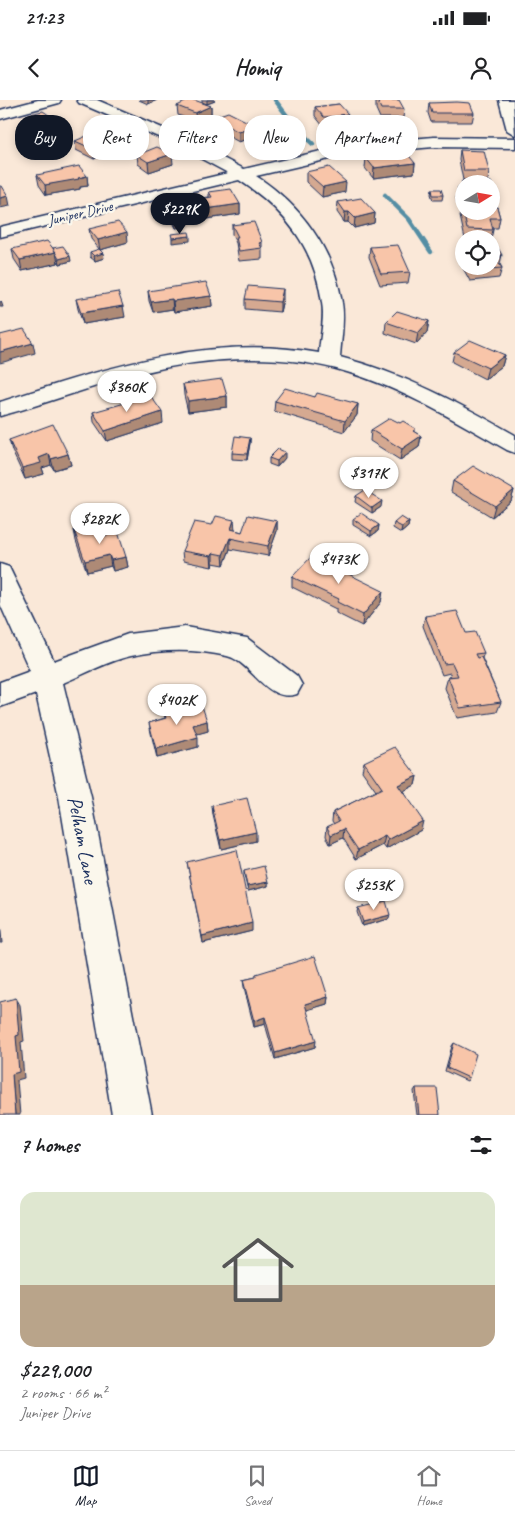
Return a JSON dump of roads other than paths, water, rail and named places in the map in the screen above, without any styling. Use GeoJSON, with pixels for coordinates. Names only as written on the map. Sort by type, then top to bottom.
{"type":"FeatureCollection","features":[{"type":"Feature","properties":{"kind":"street"},"geometry":{"type":"LineString","coordinates":[[0,115],[54,100]]}},
{"type":"Feature","properties":{"kind":"street"},"geometry":{"type":"LineString","coordinates":[[84,100],[210,156],[245,174],[264,188],[292,214],[304,228],[320,258],[328,284],[332,309],[329,360]]}},
{"type":"Feature","properties":{"kind":"street"},"geometry":{"type":"LineString","coordinates":[[506,100],[515,130]]}},
{"type":"Feature","properties":{"kind":"street","name":"Juniper Drive"},"geometry":{"type":"LineString","coordinates":[[0,232],[352,149],[389,144],[434,142],[515,143]]}},
{"type":"Feature","properties":{"kind":"street"},"geometry":{"type":"LineString","coordinates":[[0,409],[134,368],[167,362],[233,355],[282,355],[329,360],[390,381],[423,394],[515,445]]}},
{"type":"Feature","properties":{"kind":"street","name":"Pelham Lane"},"geometry":{"type":"LineString","coordinates":[[0,574],[47,676],[76,797],[132,1115]]}},
{"type":"Feature","properties":{"kind":"street"},"geometry":{"type":"LineString","coordinates":[[0,695],[128,645],[185,638],[237,646],[286,685]]}},
{"type":"Feature","properties":{"kind":"waterway"},"geometry":{"type":"LineString","coordinates":[[275,100],[298,130],[313,144]]}},
{"type":"Feature","properties":{"kind":"waterway"},"geometry":{"type":"LineString","coordinates":[[385,195],[409,219],[431,252]]}}]}
